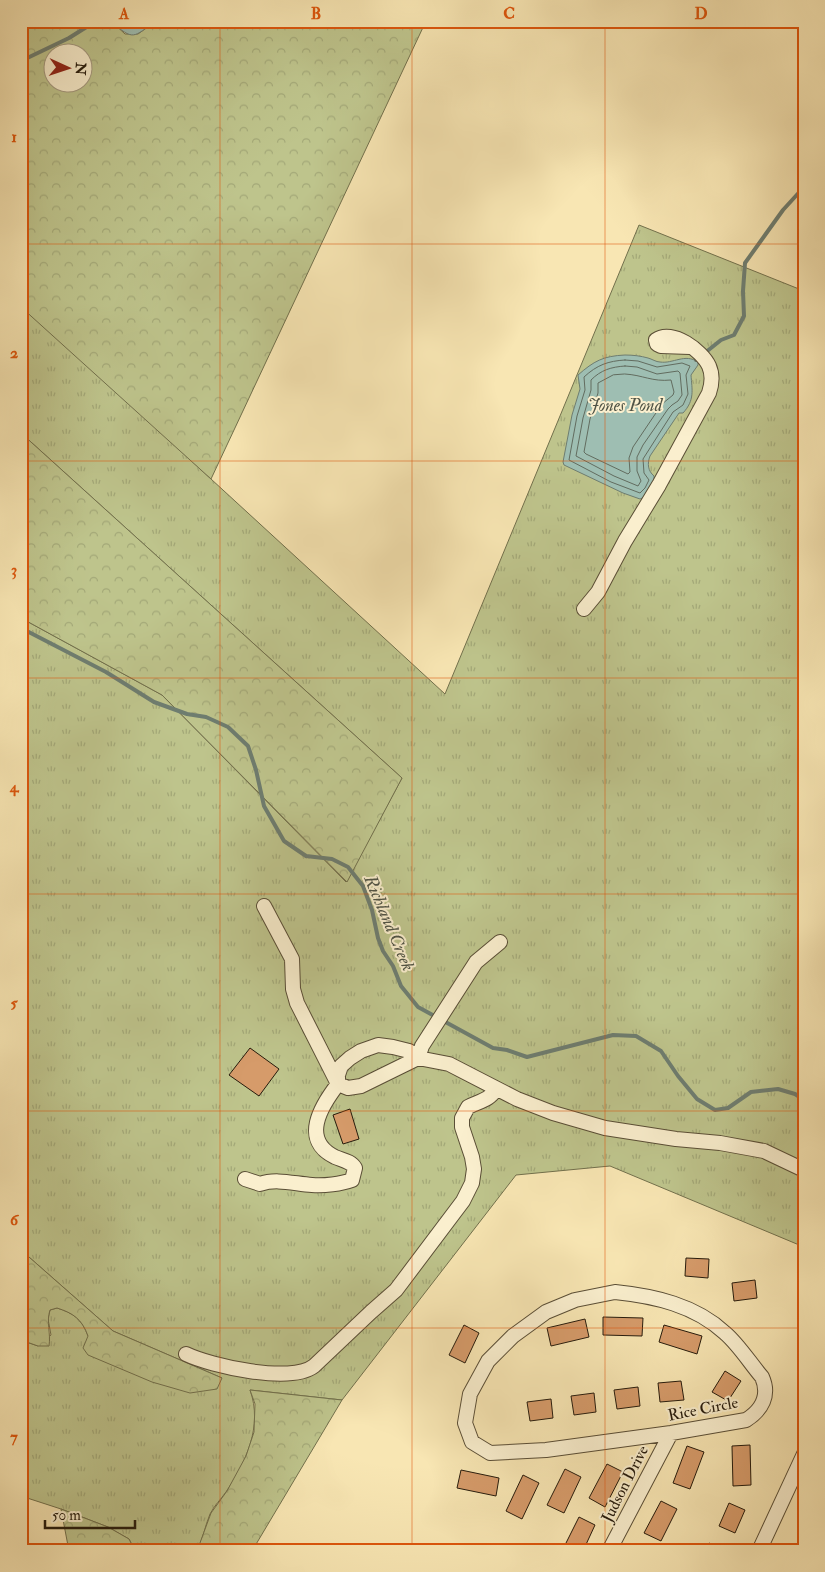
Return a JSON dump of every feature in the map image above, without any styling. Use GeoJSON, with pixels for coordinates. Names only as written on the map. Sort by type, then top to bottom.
{"type":"FeatureCollection","features":[{"type":"Feature","properties":{"kind":"street"},"geometry":{"type":"LineString","coordinates":[[584,609],[598,592],[709,393],[712,378],[708,365],[690,347]]}},
{"type":"Feature","properties":{"kind":"street"},"geometry":{"type":"LineString","coordinates":[[264,906],[292,958],[293,989],[297,1004],[338,1084],[348,1088],[360,1086],[418,1058],[422,1046],[476,962],[500,942]]}},
{"type":"Feature","properties":{"kind":"street"},"geometry":{"type":"LineString","coordinates":[[245,1178],[260,1184],[270,1181],[316,1186],[352,1180],[355,1168],[353,1164],[334,1156],[322,1148],[316,1136],[317,1122],[324,1102],[338,1084],[338,1075],[342,1066],[360,1051],[378,1045],[409,1051],[418,1058],[449,1064],[517,1099],[553,1113],[605,1128],[676,1139],[720,1143],[764,1151],[804,1170]]}},
{"type":"Feature","properties":{"kind":"street"},"geometry":{"type":"LineString","coordinates":[[186,1354],[217,1365],[258,1372],[304,1372],[314,1366],[396,1290],[463,1201],[472,1183],[474,1169],[472,1157],[463,1134],[462,1118],[468,1107],[492,1096],[496,1089]]}},
{"type":"Feature","properties":{"kind":"street","name":"Rice Circle"},"geometry":{"type":"LineString","coordinates":[[615,1292],[641,1295],[672,1302],[701,1316],[725,1333],[762,1377],[764,1382],[766,1393],[762,1404],[756,1414],[746,1420],[671,1433],[546,1450],[490,1453],[472,1442],[465,1423],[470,1394],[488,1361],[513,1336],[546,1312],[575,1300],[615,1292]]}},
{"type":"Feature","properties":{"kind":"street","name":"Judson Drive"},"geometry":{"type":"LineString","coordinates":[[610,1551],[671,1433]]}},
{"type":"Feature","properties":{"kind":"street"},"geometry":{"type":"LineString","coordinates":[[759,1551],[804,1454]]}},
{"type":"Feature","properties":{"kind":"green space"},"geometry":{"type":"Polygon","coordinates":[[[21,21],[111,21],[125,34],[138,34],[156,21],[426,21],[211,479],[21,307],[21,21]]]}},
{"type":"Feature","properties":{"kind":"green space"},"geometry":{"type":"Polygon","coordinates":[[[639,225],[804,291],[804,1247],[610,1166],[516,1175],[342,1400],[250,1390],[254,1403],[255,1417],[246,1456],[226,1492],[210,1514],[197,1551],[135,1551],[129,1539],[108,1527],[21,1496],[21,1340],[38,1346],[51,1335],[48,1319],[50,1310],[57,1308],[68,1312],[80,1321],[88,1336],[222,1378],[113,1331],[21,1250],[21,618],[162,695],[346,882],[402,778],[21,433],[21,302],[445,694],[639,225]]]}},
{"type":"Feature","properties":{"kind":"green space"},"geometry":{"type":"Polygon","coordinates":[[[21,433],[402,778],[347,882],[162,695],[21,618],[21,433]]]}},
{"type":"Feature","properties":{"kind":"green space"},"geometry":{"type":"Polygon","coordinates":[[[21,1250],[113,1331],[222,1378],[217,1389],[190,1393],[152,1382],[88,1355],[83,1348],[88,1336],[83,1325],[68,1312],[57,1308],[50,1310],[49,1314],[49,1346],[38,1346],[21,1340],[21,1250]]]}},
{"type":"Feature","properties":{"kind":"green space"},"geometry":{"type":"Polygon","coordinates":[[[250,1390],[342,1400],[252,1551],[197,1551],[211,1513],[227,1491],[246,1456],[254,1432],[255,1404],[250,1390]]]}},
{"type":"Feature","properties":{"kind":"green space"},"geometry":{"type":"Polygon","coordinates":[[[61,1509],[108,1527],[129,1539],[135,1551],[69,1551],[61,1509]]]}},
{"type":"Feature","properties":{"kind":"water"},"geometry":{"type":"Polygon","coordinates":[[[111,21],[156,21],[134,35],[124,32],[111,21]]]}},
{"type":"Feature","properties":{"kind":"water","name":"Jones Pond"},"geometry":{"type":"Polygon","coordinates":[[[625,355],[649,358],[658,362],[688,358],[698,362],[691,375],[692,395],[689,404],[683,413],[679,413],[650,456],[649,467],[650,472],[654,476],[654,481],[645,497],[640,499],[564,465],[563,462],[572,415],[580,389],[578,375],[599,360],[625,355]]]}},
{"type":"Feature","properties":{"kind":"building"},"geometry":{"type":"Polygon","coordinates":[[[250,1048],[279,1069],[259,1096],[229,1075],[250,1048]]]}},
{"type":"Feature","properties":{"kind":"building"},"geometry":{"type":"Polygon","coordinates":[[[350,1109],[359,1139],[343,1144],[333,1115],[350,1109]]]}},
{"type":"Feature","properties":{"kind":"building"},"geometry":{"type":"Polygon","coordinates":[[[686,1258],[709,1259],[708,1278],[685,1276],[686,1258]]]}},
{"type":"Feature","properties":{"kind":"building"},"geometry":{"type":"Polygon","coordinates":[[[755,1280],[757,1298],[734,1301],[732,1283],[755,1280]]]}},
{"type":"Feature","properties":{"kind":"building"},"geometry":{"type":"Polygon","coordinates":[[[603,1317],[643,1318],[642,1336],[603,1335],[603,1317]]]}},
{"type":"Feature","properties":{"kind":"building"},"geometry":{"type":"Polygon","coordinates":[[[585,1319],[589,1337],[551,1346],[547,1328],[585,1319]]]}},
{"type":"Feature","properties":{"kind":"building"},"geometry":{"type":"Polygon","coordinates":[[[464,1325],[479,1333],[465,1363],[449,1355],[464,1325]]]}},
{"type":"Feature","properties":{"kind":"building"},"geometry":{"type":"Polygon","coordinates":[[[664,1325],[702,1336],[697,1354],[659,1342],[664,1325]]]}},
{"type":"Feature","properties":{"kind":"building"},"geometry":{"type":"Polygon","coordinates":[[[725,1371],[741,1381],[728,1401],[712,1392],[725,1371]]]}},
{"type":"Feature","properties":{"kind":"building"},"geometry":{"type":"Polygon","coordinates":[[[681,1381],[684,1400],[660,1402],[658,1383],[681,1381]]]}},
{"type":"Feature","properties":{"kind":"building"},"geometry":{"type":"Polygon","coordinates":[[[638,1387],[640,1406],[617,1409],[614,1390],[638,1387]]]}},
{"type":"Feature","properties":{"kind":"building"},"geometry":{"type":"Polygon","coordinates":[[[594,1393],[596,1412],[574,1415],[571,1396],[594,1393]]]}},
{"type":"Feature","properties":{"kind":"building"},"geometry":{"type":"Polygon","coordinates":[[[551,1399],[553,1418],[530,1421],[527,1402],[551,1399]]]}},
{"type":"Feature","properties":{"kind":"building"},"geometry":{"type":"Polygon","coordinates":[[[750,1445],[751,1485],[733,1486],[732,1446],[750,1445]]]}},
{"type":"Feature","properties":{"kind":"building"},"geometry":{"type":"Polygon","coordinates":[[[687,1446],[704,1452],[690,1489],[673,1483],[687,1446]]]}},
{"type":"Feature","properties":{"kind":"building"},"geometry":{"type":"Polygon","coordinates":[[[607,1464],[623,1472],[605,1507],[589,1498],[607,1464]]]}},
{"type":"Feature","properties":{"kind":"building"},"geometry":{"type":"Polygon","coordinates":[[[565,1469],[581,1477],[564,1513],[547,1505],[565,1469]]]}},
{"type":"Feature","properties":{"kind":"building"},"geometry":{"type":"Polygon","coordinates":[[[461,1470],[499,1478],[496,1496],[457,1488],[461,1470]]]}},
{"type":"Feature","properties":{"kind":"building"},"geometry":{"type":"Polygon","coordinates":[[[523,1475],[539,1483],[522,1519],[506,1511],[523,1475]]]}},
{"type":"Feature","properties":{"kind":"building"},"geometry":{"type":"Polygon","coordinates":[[[661,1501],[677,1509],[661,1541],[644,1533],[661,1501]]]}},
{"type":"Feature","properties":{"kind":"building"},"geometry":{"type":"Polygon","coordinates":[[[729,1503],[745,1510],[735,1533],[719,1526],[729,1503]]]}},
{"type":"Feature","properties":{"kind":"building"},"geometry":{"type":"Polygon","coordinates":[[[579,1517],[595,1525],[583,1551],[562,1551],[579,1517]]]}},
{"type":"Feature","properties":{"kind":"building"},"geometry":{"type":"Polygon","coordinates":[[[709,1543],[725,1551],[705,1551],[709,1543]]]}},
{"type":"Feature","properties":{"kind":"waterway"},"geometry":{"type":"LineString","coordinates":[[21,61],[69,38],[96,21]]}},
{"type":"Feature","properties":{"kind":"waterway"},"geometry":{"type":"LineString","coordinates":[[696,360],[721,340],[734,335],[744,316],[745,263],[783,210],[804,187]]}},
{"type":"Feature","properties":{"kind":"waterway","name":"Richland Creek"},"geometry":{"type":"LineString","coordinates":[[21,628],[106,672],[154,702],[187,714],[206,717],[228,727],[248,746],[256,770],[264,806],[284,841],[306,856],[332,859],[348,867],[363,886],[372,910],[383,951],[393,966],[401,986],[418,1007],[493,1048],[507,1050],[527,1057],[613,1035],[636,1036],[661,1051],[697,1099],[715,1110],[728,1108],[751,1092],[778,1089],[795,1094],[804,1100]]}}]}
